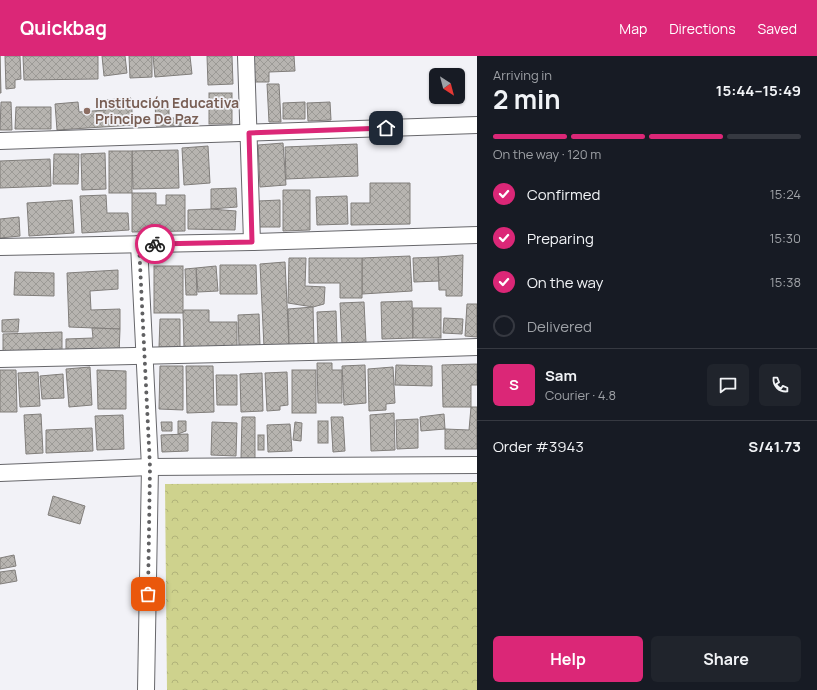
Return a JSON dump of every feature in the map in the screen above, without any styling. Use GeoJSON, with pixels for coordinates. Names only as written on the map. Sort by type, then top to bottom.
{"type":"FeatureCollection","features":[{"type":"Feature","properties":{"kind":"street"},"geometry":{"type":"LineString","coordinates":[[246,56],[252,242]]}},
{"type":"Feature","properties":{"kind":"street"},"geometry":{"type":"LineString","coordinates":[[0,141],[477,125]]}},
{"type":"Feature","properties":{"kind":"street"},"geometry":{"type":"LineString","coordinates":[[0,247],[252,242],[477,235]]}},
{"type":"Feature","properties":{"kind":"street"},"geometry":{"type":"LineString","coordinates":[[139,244],[150,467],[146,690]]}},
{"type":"Feature","properties":{"kind":"street"},"geometry":{"type":"LineString","coordinates":[[0,359],[477,347]]}},
{"type":"Feature","properties":{"kind":"street"},"geometry":{"type":"LineString","coordinates":[[0,473],[150,467],[477,465]]}},
{"type":"Feature","properties":{"kind":"green space"},"geometry":{"type":"Polygon","coordinates":[[[477,482],[477,690],[167,690],[165,484],[477,482]]]}},
{"type":"Feature","properties":{"kind":"building"},"geometry":{"type":"Polygon","coordinates":[[[0,56],[1,93],[0,93],[0,56]]]}},
{"type":"Feature","properties":{"kind":"building"},"geometry":{"type":"Polygon","coordinates":[[[5,56],[20,56],[21,79],[15,80],[15,88],[6,89],[5,56]]]}},
{"type":"Feature","properties":{"kind":"building"},"geometry":{"type":"Polygon","coordinates":[[[23,56],[98,56],[98,79],[24,80],[23,56]]]}},
{"type":"Feature","properties":{"kind":"building"},"geometry":{"type":"Polygon","coordinates":[[[102,56],[125,56],[127,73],[104,76],[102,56]]]}},
{"type":"Feature","properties":{"kind":"building"},"geometry":{"type":"Polygon","coordinates":[[[129,56],[152,56],[152,77],[130,78],[129,56]]]}},
{"type":"Feature","properties":{"kind":"building"},"geometry":{"type":"Polygon","coordinates":[[[153,56],[190,56],[192,74],[155,77],[153,56]]]}},
{"type":"Feature","properties":{"kind":"building"},"geometry":{"type":"Polygon","coordinates":[[[207,56],[232,56],[233,84],[208,85],[207,56]]]}},
{"type":"Feature","properties":{"kind":"building"},"geometry":{"type":"Polygon","coordinates":[[[254,56],[294,56],[295,71],[269,72],[269,82],[254,82],[254,56]]]}},
{"type":"Feature","properties":{"kind":"building"},"geometry":{"type":"Polygon","coordinates":[[[267,84],[279,84],[281,122],[269,122],[267,84]]]}},
{"type":"Feature","properties":{"kind":"building"},"geometry":{"type":"Polygon","coordinates":[[[209,93],[232,93],[232,124],[209,124],[209,93]]]}},
{"type":"Feature","properties":{"kind":"building"},"geometry":{"type":"Polygon","coordinates":[[[131,98],[133,125],[57,130],[55,104],[78,102],[79,112],[106,110],[105,100],[131,98]]]}},
{"type":"Feature","properties":{"kind":"building"},"geometry":{"type":"Polygon","coordinates":[[[155,101],[169,101],[169,118],[181,118],[181,126],[156,126],[155,101]]]}},
{"type":"Feature","properties":{"kind":"building"},"geometry":{"type":"Polygon","coordinates":[[[1,102],[11,102],[12,130],[0,130],[1,102]]]}},
{"type":"Feature","properties":{"kind":"building"},"geometry":{"type":"Polygon","coordinates":[[[305,102],[305,119],[283,119],[283,103],[305,102]]]}},
{"type":"Feature","properties":{"kind":"building"},"geometry":{"type":"Polygon","coordinates":[[[330,102],[331,120],[308,121],[307,103],[330,102]]]}},
{"type":"Feature","properties":{"kind":"building"},"geometry":{"type":"Polygon","coordinates":[[[16,107],[51,107],[51,129],[15,129],[16,107]]]}},
{"type":"Feature","properties":{"kind":"building"},"geometry":{"type":"Polygon","coordinates":[[[283,143],[286,185],[260,187],[258,145],[283,143]]]}},
{"type":"Feature","properties":{"kind":"building"},"geometry":{"type":"Polygon","coordinates":[[[357,144],[358,176],[286,179],[285,147],[357,144]]]}},
{"type":"Feature","properties":{"kind":"building"},"geometry":{"type":"Polygon","coordinates":[[[208,146],[210,183],[184,185],[182,148],[208,146]]]}},
{"type":"Feature","properties":{"kind":"building"},"geometry":{"type":"Polygon","coordinates":[[[178,150],[179,188],[133,189],[132,151],[178,150]]]}},
{"type":"Feature","properties":{"kind":"building"},"geometry":{"type":"Polygon","coordinates":[[[109,151],[132,151],[132,193],[109,193],[109,151]]]}},
{"type":"Feature","properties":{"kind":"building"},"geometry":{"type":"Polygon","coordinates":[[[105,153],[106,189],[82,190],[81,154],[105,153]]]}},
{"type":"Feature","properties":{"kind":"building"},"geometry":{"type":"Polygon","coordinates":[[[54,154],[79,154],[78,184],[53,184],[54,154]]]}},
{"type":"Feature","properties":{"kind":"building"},"geometry":{"type":"Polygon","coordinates":[[[50,159],[51,186],[0,188],[0,161],[50,159]]]}},
{"type":"Feature","properties":{"kind":"building"},"geometry":{"type":"Polygon","coordinates":[[[370,183],[410,183],[410,224],[351,225],[351,203],[370,203],[370,183]]]}},
{"type":"Feature","properties":{"kind":"building"},"geometry":{"type":"Polygon","coordinates":[[[236,188],[237,207],[211,209],[211,189],[236,188]]]}},
{"type":"Feature","properties":{"kind":"building"},"geometry":{"type":"Polygon","coordinates":[[[283,190],[310,190],[310,230],[283,231],[283,190]]]}},
{"type":"Feature","properties":{"kind":"building"},"geometry":{"type":"Polygon","coordinates":[[[132,193],[156,193],[156,205],[166,205],[166,195],[185,195],[185,231],[132,232],[132,193]]]}},
{"type":"Feature","properties":{"kind":"building"},"geometry":{"type":"Polygon","coordinates":[[[106,195],[107,213],[128,213],[129,230],[82,233],[80,196],[106,195]]]}},
{"type":"Feature","properties":{"kind":"building"},"geometry":{"type":"Polygon","coordinates":[[[347,196],[348,224],[317,225],[316,197],[347,196]]]}},
{"type":"Feature","properties":{"kind":"building"},"geometry":{"type":"Polygon","coordinates":[[[72,200],[74,233],[29,236],[27,203],[72,200]]]}},
{"type":"Feature","properties":{"kind":"building"},"geometry":{"type":"Polygon","coordinates":[[[280,200],[280,227],[258,227],[258,201],[280,200]]]}},
{"type":"Feature","properties":{"kind":"building"},"geometry":{"type":"Polygon","coordinates":[[[211,209],[236,211],[235,230],[188,229],[188,210],[211,209]]]}},
{"type":"Feature","properties":{"kind":"building"},"geometry":{"type":"Polygon","coordinates":[[[19,217],[20,236],[0,238],[0,219],[19,217]]]}},
{"type":"Feature","properties":{"kind":"building"},"geometry":{"type":"Polygon","coordinates":[[[463,255],[462,296],[446,296],[446,290],[439,290],[438,257],[463,255]]]}},
{"type":"Feature","properties":{"kind":"building"},"geometry":{"type":"Polygon","coordinates":[[[410,256],[412,291],[362,294],[362,258],[410,256]]]}},
{"type":"Feature","properties":{"kind":"building"},"geometry":{"type":"Polygon","coordinates":[[[438,257],[439,281],[414,282],[413,258],[438,257]]]}},
{"type":"Feature","properties":{"kind":"building"},"geometry":{"type":"Polygon","coordinates":[[[289,258],[306,258],[305,286],[325,287],[324,304],[313,307],[288,303],[289,258]]]}},
{"type":"Feature","properties":{"kind":"building"},"geometry":{"type":"Polygon","coordinates":[[[309,258],[362,258],[362,298],[340,298],[340,283],[309,283],[309,258]]]}},
{"type":"Feature","properties":{"kind":"building"},"geometry":{"type":"Polygon","coordinates":[[[285,262],[289,345],[264,347],[260,264],[285,262]]]}},
{"type":"Feature","properties":{"kind":"building"},"geometry":{"type":"Polygon","coordinates":[[[220,265],[256,265],[257,294],[220,294],[220,265]]]}},
{"type":"Feature","properties":{"kind":"building"},"geometry":{"type":"Polygon","coordinates":[[[154,266],[183,266],[183,313],[154,313],[154,266]]]}},
{"type":"Feature","properties":{"kind":"building"},"geometry":{"type":"Polygon","coordinates":[[[216,266],[218,291],[198,292],[196,268],[216,266]]]}},
{"type":"Feature","properties":{"kind":"building"},"geometry":{"type":"Polygon","coordinates":[[[196,268],[197,295],[186,295],[185,269],[196,268]]]}},
{"type":"Feature","properties":{"kind":"building"},"geometry":{"type":"Polygon","coordinates":[[[118,270],[118,289],[90,291],[91,310],[120,309],[120,329],[69,327],[67,273],[118,270]]]}},
{"type":"Feature","properties":{"kind":"building"},"geometry":{"type":"Polygon","coordinates":[[[15,272],[54,273],[54,296],[14,295],[15,272]]]}},
{"type":"Feature","properties":{"kind":"building"},"geometry":{"type":"Polygon","coordinates":[[[412,301],[413,338],[382,339],[381,302],[412,301]]]}},
{"type":"Feature","properties":{"kind":"building"},"geometry":{"type":"Polygon","coordinates":[[[364,302],[366,343],[342,344],[340,303],[364,302]]]}},
{"type":"Feature","properties":{"kind":"building"},"geometry":{"type":"Polygon","coordinates":[[[467,304],[477,304],[477,337],[465,336],[467,304]]]}},
{"type":"Feature","properties":{"kind":"building"},"geometry":{"type":"Polygon","coordinates":[[[313,307],[314,345],[289,345],[288,309],[313,307]]]}},
{"type":"Feature","properties":{"kind":"building"},"geometry":{"type":"Polygon","coordinates":[[[413,308],[441,308],[441,338],[413,338],[413,308]]]}},
{"type":"Feature","properties":{"kind":"building"},"geometry":{"type":"Polygon","coordinates":[[[184,310],[209,310],[209,322],[237,322],[237,347],[184,347],[184,310]]]}},
{"type":"Feature","properties":{"kind":"building"},"geometry":{"type":"Polygon","coordinates":[[[336,311],[337,344],[318,344],[317,312],[336,311]]]}},
{"type":"Feature","properties":{"kind":"building"},"geometry":{"type":"Polygon","coordinates":[[[259,314],[260,346],[239,346],[238,315],[259,314]]]}},
{"type":"Feature","properties":{"kind":"building"},"geometry":{"type":"Polygon","coordinates":[[[444,318],[463,319],[462,334],[443,333],[444,318]]]}},
{"type":"Feature","properties":{"kind":"building"},"geometry":{"type":"Polygon","coordinates":[[[19,319],[18,332],[2,332],[2,320],[19,319]]]}},
{"type":"Feature","properties":{"kind":"building"},"geometry":{"type":"Polygon","coordinates":[[[160,319],[180,319],[180,347],[159,347],[160,319]]]}},
{"type":"Feature","properties":{"kind":"building"},"geometry":{"type":"Polygon","coordinates":[[[92,328],[120,329],[119,354],[66,356],[66,339],[93,338],[92,328]]]}},
{"type":"Feature","properties":{"kind":"building"},"geometry":{"type":"Polygon","coordinates":[[[62,332],[62,352],[3,354],[3,334],[62,332]]]}},
{"type":"Feature","properties":{"kind":"building"},"geometry":{"type":"Polygon","coordinates":[[[317,363],[332,363],[332,370],[342,370],[342,403],[318,403],[317,363]]]}},
{"type":"Feature","properties":{"kind":"building"},"geometry":{"type":"Polygon","coordinates":[[[477,364],[477,385],[471,385],[471,407],[443,407],[442,365],[477,364]]]}},
{"type":"Feature","properties":{"kind":"building"},"geometry":{"type":"Polygon","coordinates":[[[365,365],[366,403],[344,405],[342,366],[365,365]]]}},
{"type":"Feature","properties":{"kind":"building"},"geometry":{"type":"Polygon","coordinates":[[[396,365],[432,366],[432,386],[395,385],[396,365]]]}},
{"type":"Feature","properties":{"kind":"building"},"geometry":{"type":"Polygon","coordinates":[[[160,366],[183,366],[183,410],[159,409],[160,366]]]}},
{"type":"Feature","properties":{"kind":"building"},"geometry":{"type":"Polygon","coordinates":[[[186,366],[213,366],[214,412],[187,413],[186,366]]]}},
{"type":"Feature","properties":{"kind":"building"},"geometry":{"type":"Polygon","coordinates":[[[90,367],[92,405],[69,407],[66,369],[90,367]]]}},
{"type":"Feature","properties":{"kind":"building"},"geometry":{"type":"Polygon","coordinates":[[[393,367],[395,403],[386,404],[386,410],[369,411],[368,369],[393,367]]]}},
{"type":"Feature","properties":{"kind":"building"},"geometry":{"type":"Polygon","coordinates":[[[0,370],[16,370],[17,412],[0,412],[0,370]]]}},
{"type":"Feature","properties":{"kind":"building"},"geometry":{"type":"Polygon","coordinates":[[[97,370],[126,371],[126,409],[98,409],[97,370]]]}},
{"type":"Feature","properties":{"kind":"building"},"geometry":{"type":"Polygon","coordinates":[[[292,370],[316,370],[316,413],[292,413],[292,370]]]}},
{"type":"Feature","properties":{"kind":"building"},"geometry":{"type":"Polygon","coordinates":[[[38,372],[40,406],[20,407],[18,373],[38,372]]]}},
{"type":"Feature","properties":{"kind":"building"},"geometry":{"type":"Polygon","coordinates":[[[287,372],[288,405],[280,406],[280,410],[267,411],[265,373],[287,372]]]}},
{"type":"Feature","properties":{"kind":"building"},"geometry":{"type":"Polygon","coordinates":[[[262,373],[263,411],[241,412],[240,374],[262,373]]]}},
{"type":"Feature","properties":{"kind":"building"},"geometry":{"type":"Polygon","coordinates":[[[63,374],[64,398],[42,399],[40,376],[63,374]]]}},
{"type":"Feature","properties":{"kind":"building"},"geometry":{"type":"Polygon","coordinates":[[[216,375],[237,375],[237,405],[217,405],[216,375]]]}},
{"type":"Feature","properties":{"kind":"building"},"geometry":{"type":"Polygon","coordinates":[[[471,407],[477,407],[477,449],[445,449],[445,429],[469,430],[471,407]]]}},
{"type":"Feature","properties":{"kind":"building"},"geometry":{"type":"Polygon","coordinates":[[[394,413],[395,450],[371,451],[370,415],[394,413]]]}},
{"type":"Feature","properties":{"kind":"building"},"geometry":{"type":"Polygon","coordinates":[[[41,414],[43,453],[26,454],[24,415],[41,414]]]}},
{"type":"Feature","properties":{"kind":"building"},"geometry":{"type":"Polygon","coordinates":[[[444,414],[445,429],[421,431],[420,417],[444,414]]]}},
{"type":"Feature","properties":{"kind":"building"},"geometry":{"type":"Polygon","coordinates":[[[123,415],[124,449],[97,450],[95,416],[123,415]]]}},
{"type":"Feature","properties":{"kind":"building"},"geometry":{"type":"Polygon","coordinates":[[[242,417],[255,417],[255,459],[241,458],[242,417]]]}},
{"type":"Feature","properties":{"kind":"building"},"geometry":{"type":"Polygon","coordinates":[[[331,417],[343,417],[345,451],[333,452],[331,417]]]}},
{"type":"Feature","properties":{"kind":"building"},"geometry":{"type":"Polygon","coordinates":[[[418,419],[418,448],[397,449],[396,420],[418,419]]]}},
{"type":"Feature","properties":{"kind":"building"},"geometry":{"type":"Polygon","coordinates":[[[178,421],[186,421],[186,431],[178,434],[178,421]]]}},
{"type":"Feature","properties":{"kind":"building"},"geometry":{"type":"Polygon","coordinates":[[[318,421],[328,421],[328,443],[318,443],[318,421]]]}},
{"type":"Feature","properties":{"kind":"building"},"geometry":{"type":"Polygon","coordinates":[[[161,422],[172,422],[172,431],[162,431],[161,422]]]}},
{"type":"Feature","properties":{"kind":"building"},"geometry":{"type":"Polygon","coordinates":[[[212,422],[237,423],[236,456],[211,455],[212,422]]]}},
{"type":"Feature","properties":{"kind":"building"},"geometry":{"type":"Polygon","coordinates":[[[295,422],[302,423],[301,441],[293,440],[295,422]]]}},
{"type":"Feature","properties":{"kind":"building"},"geometry":{"type":"Polygon","coordinates":[[[290,424],[292,451],[268,452],[267,425],[290,424]]]}},
{"type":"Feature","properties":{"kind":"building"},"geometry":{"type":"Polygon","coordinates":[[[92,428],[93,451],[46,453],[46,430],[92,428]]]}},
{"type":"Feature","properties":{"kind":"building"},"geometry":{"type":"Polygon","coordinates":[[[188,434],[188,451],[162,452],[161,435],[188,434]]]}},
{"type":"Feature","properties":{"kind":"building"},"geometry":{"type":"Polygon","coordinates":[[[258,435],[264,435],[264,450],[258,450],[258,435]]]}},
{"type":"Feature","properties":{"kind":"building"},"geometry":{"type":"Polygon","coordinates":[[[53,496],[85,506],[80,524],[48,515],[53,496]]]}},
{"type":"Feature","properties":{"kind":"building"},"geometry":{"type":"Polygon","coordinates":[[[14,555],[16,566],[0,569],[0,558],[14,555]]]}},
{"type":"Feature","properties":{"kind":"building"},"geometry":{"type":"Polygon","coordinates":[[[15,570],[17,581],[0,584],[0,572],[15,570]]]}},
{"type":"Feature","properties":{"kind":"way so far"},"geometry":{"type":"LineString","coordinates":[[148,594],[150,467],[139,244],[155,244]]}},
{"type":"Feature","properties":{"kind":"place","name":"Institución Educativa Principe De Paz"},"geometry":{"type":"Point","coordinates":[87,111]}},
{"type":"Feature","properties":{"kind":"route"},"geometry":{"type":"LineString","coordinates":[[155,244],[252,242],[249,133],[386,128]]}}]}
